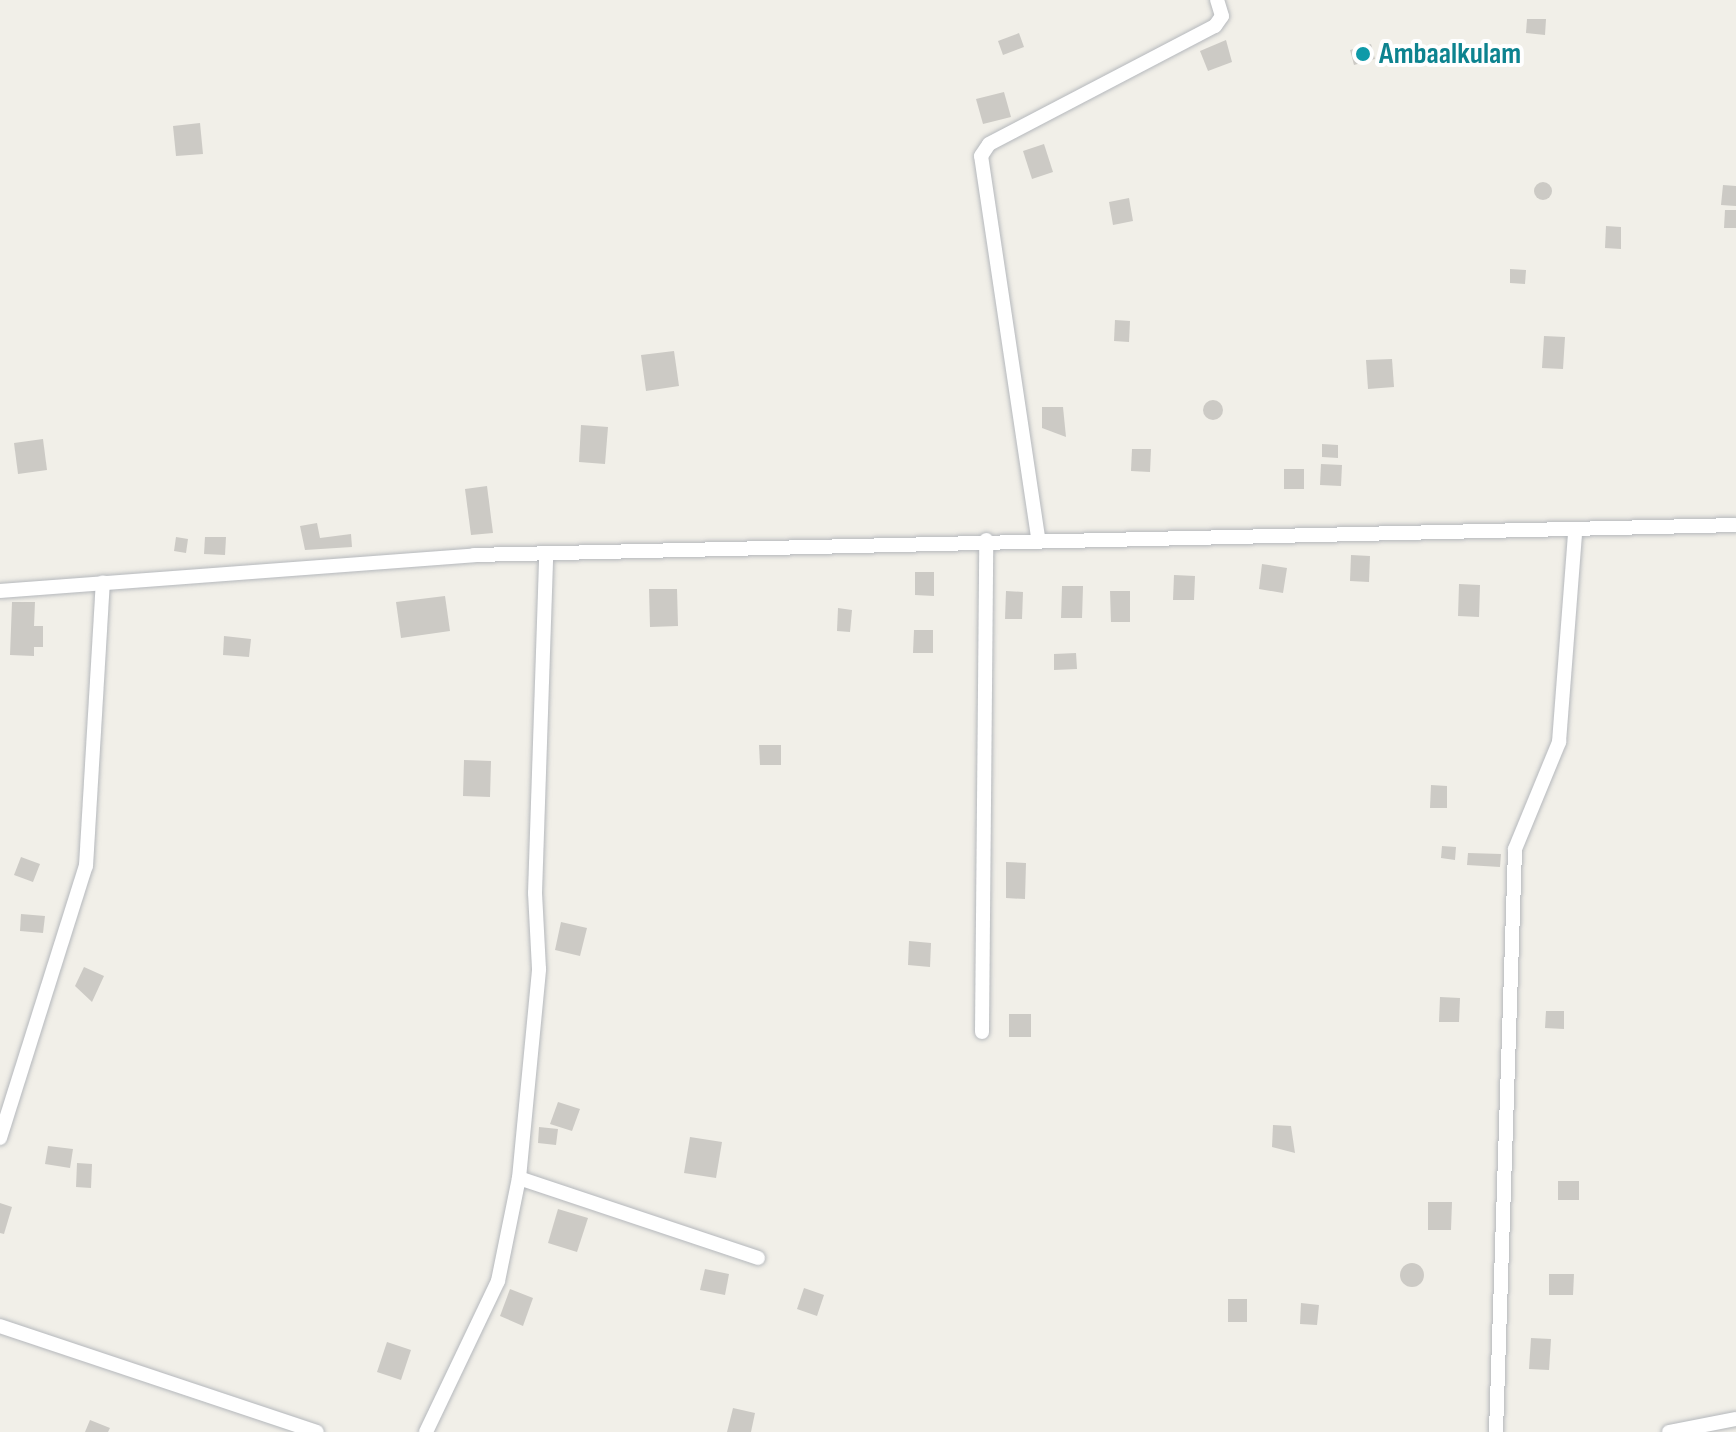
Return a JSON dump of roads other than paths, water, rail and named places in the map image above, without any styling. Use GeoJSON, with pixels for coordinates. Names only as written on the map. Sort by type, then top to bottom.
{"type":"FeatureCollection","features":[{"type":"Feature","properties":{"kind":"street"},"geometry":{"type":"LineString","coordinates":[[1038,537],[981,156],[989,144],[1215,26],[1222,16],[1217,0]]}},
{"type":"Feature","properties":{"kind":"street"},"geometry":{"type":"LineString","coordinates":[[0,591],[546,555],[1038,537],[1575,532],[1736,525]]}},
{"type":"Feature","properties":{"kind":"street"},"geometry":{"type":"LineString","coordinates":[[1496,1432],[1515,849],[1559,742],[1575,532]]}},
{"type":"Feature","properties":{"kind":"street"},"geometry":{"type":"LineString","coordinates":[[982,1032],[986,540]]}},
{"type":"Feature","properties":{"kind":"street"},"geometry":{"type":"LineString","coordinates":[[426,1432],[498,1281],[519,1178],[539,969],[535,893],[546,555]]}},
{"type":"Feature","properties":{"kind":"street"},"geometry":{"type":"LineString","coordinates":[[0,1138],[86,866],[103,583]]}},
{"type":"Feature","properties":{"kind":"street"},"geometry":{"type":"LineString","coordinates":[[519,1178],[758,1258]]}},
{"type":"Feature","properties":{"kind":"street"},"geometry":{"type":"LineString","coordinates":[[0,1326],[317,1432]]}},
{"type":"Feature","properties":{"kind":"street"},"geometry":{"type":"LineString","coordinates":[[1669,1432],[1736,1419]]}},
{"type":"Feature","properties":{"kind":"place","name":"Ambaalkulam"},"geometry":{"type":"Point","coordinates":[1363,54]}}]}
